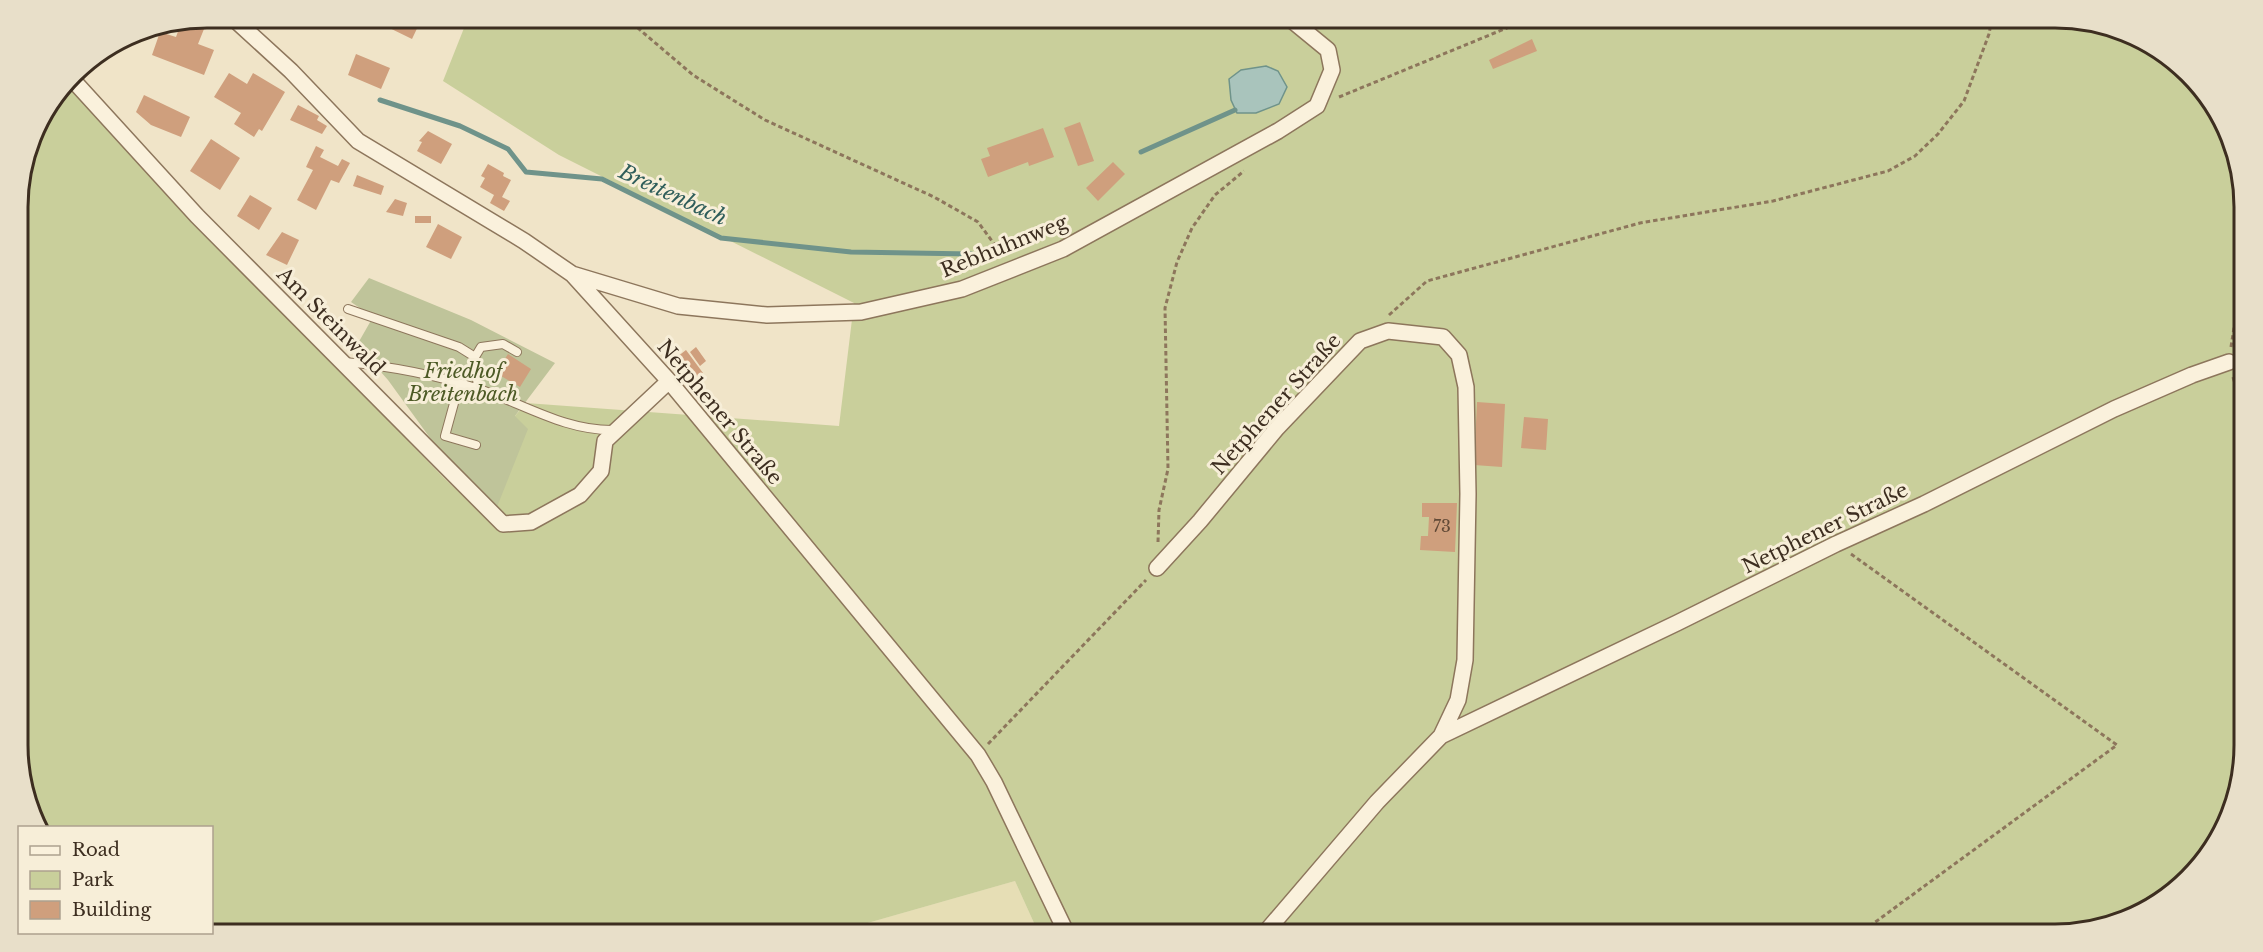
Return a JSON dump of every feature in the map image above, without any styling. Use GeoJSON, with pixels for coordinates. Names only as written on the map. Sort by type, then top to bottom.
{"type":"FeatureCollection","features":[{"type":"Feature","properties":{"kind":"street"},"geometry":{"type":"LineString","coordinates":[[1301,28],[1328,50],[1332,70],[1317,106]]}},
{"type":"Feature","properties":{"kind":"street","name":"Netphener Straße"},"geometry":{"type":"LineString","coordinates":[[245,29],[291,71],[358,141],[524,241],[572,274],[669,381],[978,756],[994,782],[1062,924]]}},
{"type":"Feature","properties":{"kind":"street","name":"Am Steinwald"},"geometry":{"type":"LineString","coordinates":[[78,84],[197,216],[503,524],[531,522],[580,495],[601,471],[605,441],[614,430],[669,381]]}},
{"type":"Feature","properties":{"kind":"street","name":"Rebhuhnweg"},"geometry":{"type":"LineString","coordinates":[[572,274],[678,306],[767,315],[861,312],[963,289],[1063,249],[1278,131],[1317,106]]}},
{"type":"Feature","properties":{"kind":"street","name":"Netphener Straße"},"geometry":{"type":"LineString","coordinates":[[1157,568],[1200,521],[1277,428],[1360,341],[1388,331],[1443,337],[1459,355],[1466,387],[1468,494],[1465,660],[1458,699],[1441,736],[1377,802],[1273,923]]}},
{"type":"Feature","properties":{"kind":"street","name":"Netphener Straße"},"geometry":{"type":"LineString","coordinates":[[1441,736],[1836,544],[1924,504],[2114,409],[2192,375],[2229,362]]}},
{"type":"Feature","properties":{"kind":"lane"},"geometry":{"type":"LineString","coordinates":[[348,309],[459,347],[475,357]]}},
{"type":"Feature","properties":{"kind":"lane"},"geometry":{"type":"LineString","coordinates":[[478,389],[475,357],[481,347],[492,343],[503,344],[517,352]]}},
{"type":"Feature","properties":{"kind":"lane"},"geometry":{"type":"LineString","coordinates":[[342,362],[379,365],[478,389],[559,421],[596,430],[614,430]]}},
{"type":"Feature","properties":{"kind":"lane"},"geometry":{"type":"LineString","coordinates":[[459,385],[445,436],[476,445]]}},
{"type":"Feature","properties":{"kind":"path"},"geometry":{"type":"LineString","coordinates":[[1317,106],[1506,28]]}},
{"type":"Feature","properties":{"kind":"path"},"geometry":{"type":"LineString","coordinates":[[1385,319],[1427,281],[1640,223],[1773,201],[1888,171],[1915,156],[1938,134],[1964,101],[1990,28]]}},
{"type":"Feature","properties":{"kind":"path"},"geometry":{"type":"LineString","coordinates":[[639,29],[693,75],[765,120],[934,197],[978,222],[1012,269]]}},
{"type":"Feature","properties":{"kind":"path"},"geometry":{"type":"LineString","coordinates":[[978,756],[1157,568],[1160,510],[1168,469],[1165,308],[1177,262],[1192,228],[1215,195],[1251,165]]}},
{"type":"Feature","properties":{"kind":"path"},"geometry":{"type":"LineString","coordinates":[[2234,329],[2229,362],[2234,380]]}},
{"type":"Feature","properties":{"kind":"path"},"geometry":{"type":"LineString","coordinates":[[1836,544],[2117,745],[1874,923]]}},
{"type":"Feature","properties":{"kind":"shaded area"},"geometry":{"type":"Polygon","coordinates":[[[1015,881],[1034,924],[865,924],[1015,881]]]}},
{"type":"Feature","properties":{"kind":"green space"},"geometry":{"type":"Polygon","coordinates":[[[2056,28],[2090,32],[2124,42],[2164,65],[2198,99],[2221,139],[2233,184],[2234,756],[2231,779],[2221,813],[2198,853],[2164,887],[2145,900],[2113,914],[2067,923],[1034,924],[1015,881],[865,924],[213,924],[213,826],[48,826],[35,791],[30,768],[28,744],[29,196],[35,161],[42,139],[52,118],[72,91],[444,478],[491,522],[515,416],[526,403],[839,426],[854,303],[559,155],[443,81],[464,29],[2056,28]]]}},
{"type":"Feature","properties":{"kind":"green space","name":"Friedhof Breitenbach"},"geometry":{"type":"Polygon","coordinates":[[[369,278],[471,320],[555,363],[515,416],[528,429],[491,522],[388,380],[357,345],[373,317],[351,302],[369,278]]]}},
{"type":"Feature","properties":{"kind":"water"},"geometry":{"type":"Polygon","coordinates":[[[1266,66],[1278,71],[1287,87],[1279,104],[1256,113],[1237,113],[1231,100],[1229,79],[1241,70],[1266,66]]]}},
{"type":"Feature","properties":{"kind":"building"},"geometry":{"type":"Polygon","coordinates":[[[204,29],[198,44],[214,50],[204,75],[152,55],[159,36],[166,34],[176,37],[178,31],[204,29]]]}},
{"type":"Feature","properties":{"kind":"building"},"geometry":{"type":"Polygon","coordinates":[[[391,29],[417,29],[412,39],[391,29]]]}},
{"type":"Feature","properties":{"kind":"building"},"geometry":{"type":"Polygon","coordinates":[[[1532,39],[1537,51],[1493,69],[1489,60],[1532,39]]]}},
{"type":"Feature","properties":{"kind":"building"},"geometry":{"type":"Polygon","coordinates":[[[356,54],[390,68],[381,89],[348,75],[356,54]]]}},
{"type":"Feature","properties":{"kind":"building"},"geometry":{"type":"Polygon","coordinates":[[[229,73],[247,84],[253,73],[285,92],[262,131],[259,129],[254,137],[234,124],[241,113],[214,97],[229,73]]]}},
{"type":"Feature","properties":{"kind":"building"},"geometry":{"type":"Polygon","coordinates":[[[144,95],[190,117],[181,137],[151,125],[136,112],[144,95]]]}},
{"type":"Feature","properties":{"kind":"building"},"geometry":{"type":"Polygon","coordinates":[[[298,105],[319,116],[317,120],[327,126],[322,134],[290,120],[298,105]]]}},
{"type":"Feature","properties":{"kind":"building"},"geometry":{"type":"Polygon","coordinates":[[[1080,122],[1094,161],[1078,166],[1064,128],[1080,122]]]}},
{"type":"Feature","properties":{"kind":"building"},"geometry":{"type":"Polygon","coordinates":[[[1043,128],[1054,157],[1029,166],[1028,162],[988,177],[981,159],[990,156],[987,148],[1043,128]]]}},
{"type":"Feature","properties":{"kind":"building"},"geometry":{"type":"Polygon","coordinates":[[[428,131],[452,144],[441,164],[417,151],[422,142],[419,141],[428,131]]]}},
{"type":"Feature","properties":{"kind":"building"},"geometry":{"type":"Polygon","coordinates":[[[211,139],[240,158],[220,190],[190,171],[211,139]]]}},
{"type":"Feature","properties":{"kind":"building"},"geometry":{"type":"Polygon","coordinates":[[[316,146],[324,150],[320,157],[338,166],[342,159],[350,163],[339,183],[331,180],[316,210],[297,200],[313,170],[306,167],[316,146]]]}},
{"type":"Feature","properties":{"kind":"building"},"geometry":{"type":"Polygon","coordinates":[[[1113,162],[1125,174],[1098,201],[1086,188],[1113,162]]]}},
{"type":"Feature","properties":{"kind":"building"},"geometry":{"type":"Polygon","coordinates":[[[488,164],[511,180],[502,197],[510,201],[504,211],[490,203],[494,195],[480,187],[485,178],[481,176],[488,164]]]}},
{"type":"Feature","properties":{"kind":"building"},"geometry":{"type":"Polygon","coordinates":[[[357,175],[384,186],[381,195],[353,186],[357,175]]]}},
{"type":"Feature","properties":{"kind":"building"},"geometry":{"type":"Polygon","coordinates":[[[250,195],[272,208],[259,230],[237,216],[250,195]]]}},
{"type":"Feature","properties":{"kind":"building"},"geometry":{"type":"Polygon","coordinates":[[[395,199],[407,203],[403,216],[386,212],[395,199]]]}},
{"type":"Feature","properties":{"kind":"building"},"geometry":{"type":"Polygon","coordinates":[[[415,216],[431,216],[431,223],[415,223],[415,216]]]}},
{"type":"Feature","properties":{"kind":"building"},"geometry":{"type":"Polygon","coordinates":[[[438,224],[462,237],[451,259],[426,247],[438,224]]]}},
{"type":"Feature","properties":{"kind":"building"},"geometry":{"type":"Polygon","coordinates":[[[282,232],[299,240],[287,265],[266,255],[282,232]]]}},
{"type":"Feature","properties":{"kind":"building"},"geometry":{"type":"Polygon","coordinates":[[[696,347],[706,361],[700,366],[690,352],[696,347]]]}},
{"type":"Feature","properties":{"kind":"building"},"geometry":{"type":"Polygon","coordinates":[[[686,350],[703,373],[693,379],[677,357],[686,350]]]}},
{"type":"Feature","properties":{"kind":"building"},"geometry":{"type":"Polygon","coordinates":[[[508,354],[531,369],[520,387],[496,373],[508,354]]]}},
{"type":"Feature","properties":{"kind":"building"},"geometry":{"type":"Polygon","coordinates":[[[1477,402],[1505,404],[1502,467],[1474,465],[1477,402]]]}},
{"type":"Feature","properties":{"kind":"building"},"geometry":{"type":"Polygon","coordinates":[[[1524,417],[1548,419],[1546,450],[1521,448],[1524,417]]]}},
{"type":"Feature","properties":{"kind":"building"},"geometry":{"type":"Polygon","coordinates":[[[1422,503],[1457,503],[1455,552],[1420,550],[1421,536],[1428,536],[1429,517],[1422,517],[1422,503]]]}},
{"type":"Feature","properties":{"kind":"waterway","name":"Breitenbach"},"geometry":{"type":"LineString","coordinates":[[380,100],[460,126],[508,149],[526,172],[602,179],[721,238],[851,252],[972,254]]}},
{"type":"Feature","properties":{"kind":"waterway","name":"Breitenbach"},"geometry":{"type":"LineString","coordinates":[[1141,152],[1235,110]]}}]}
